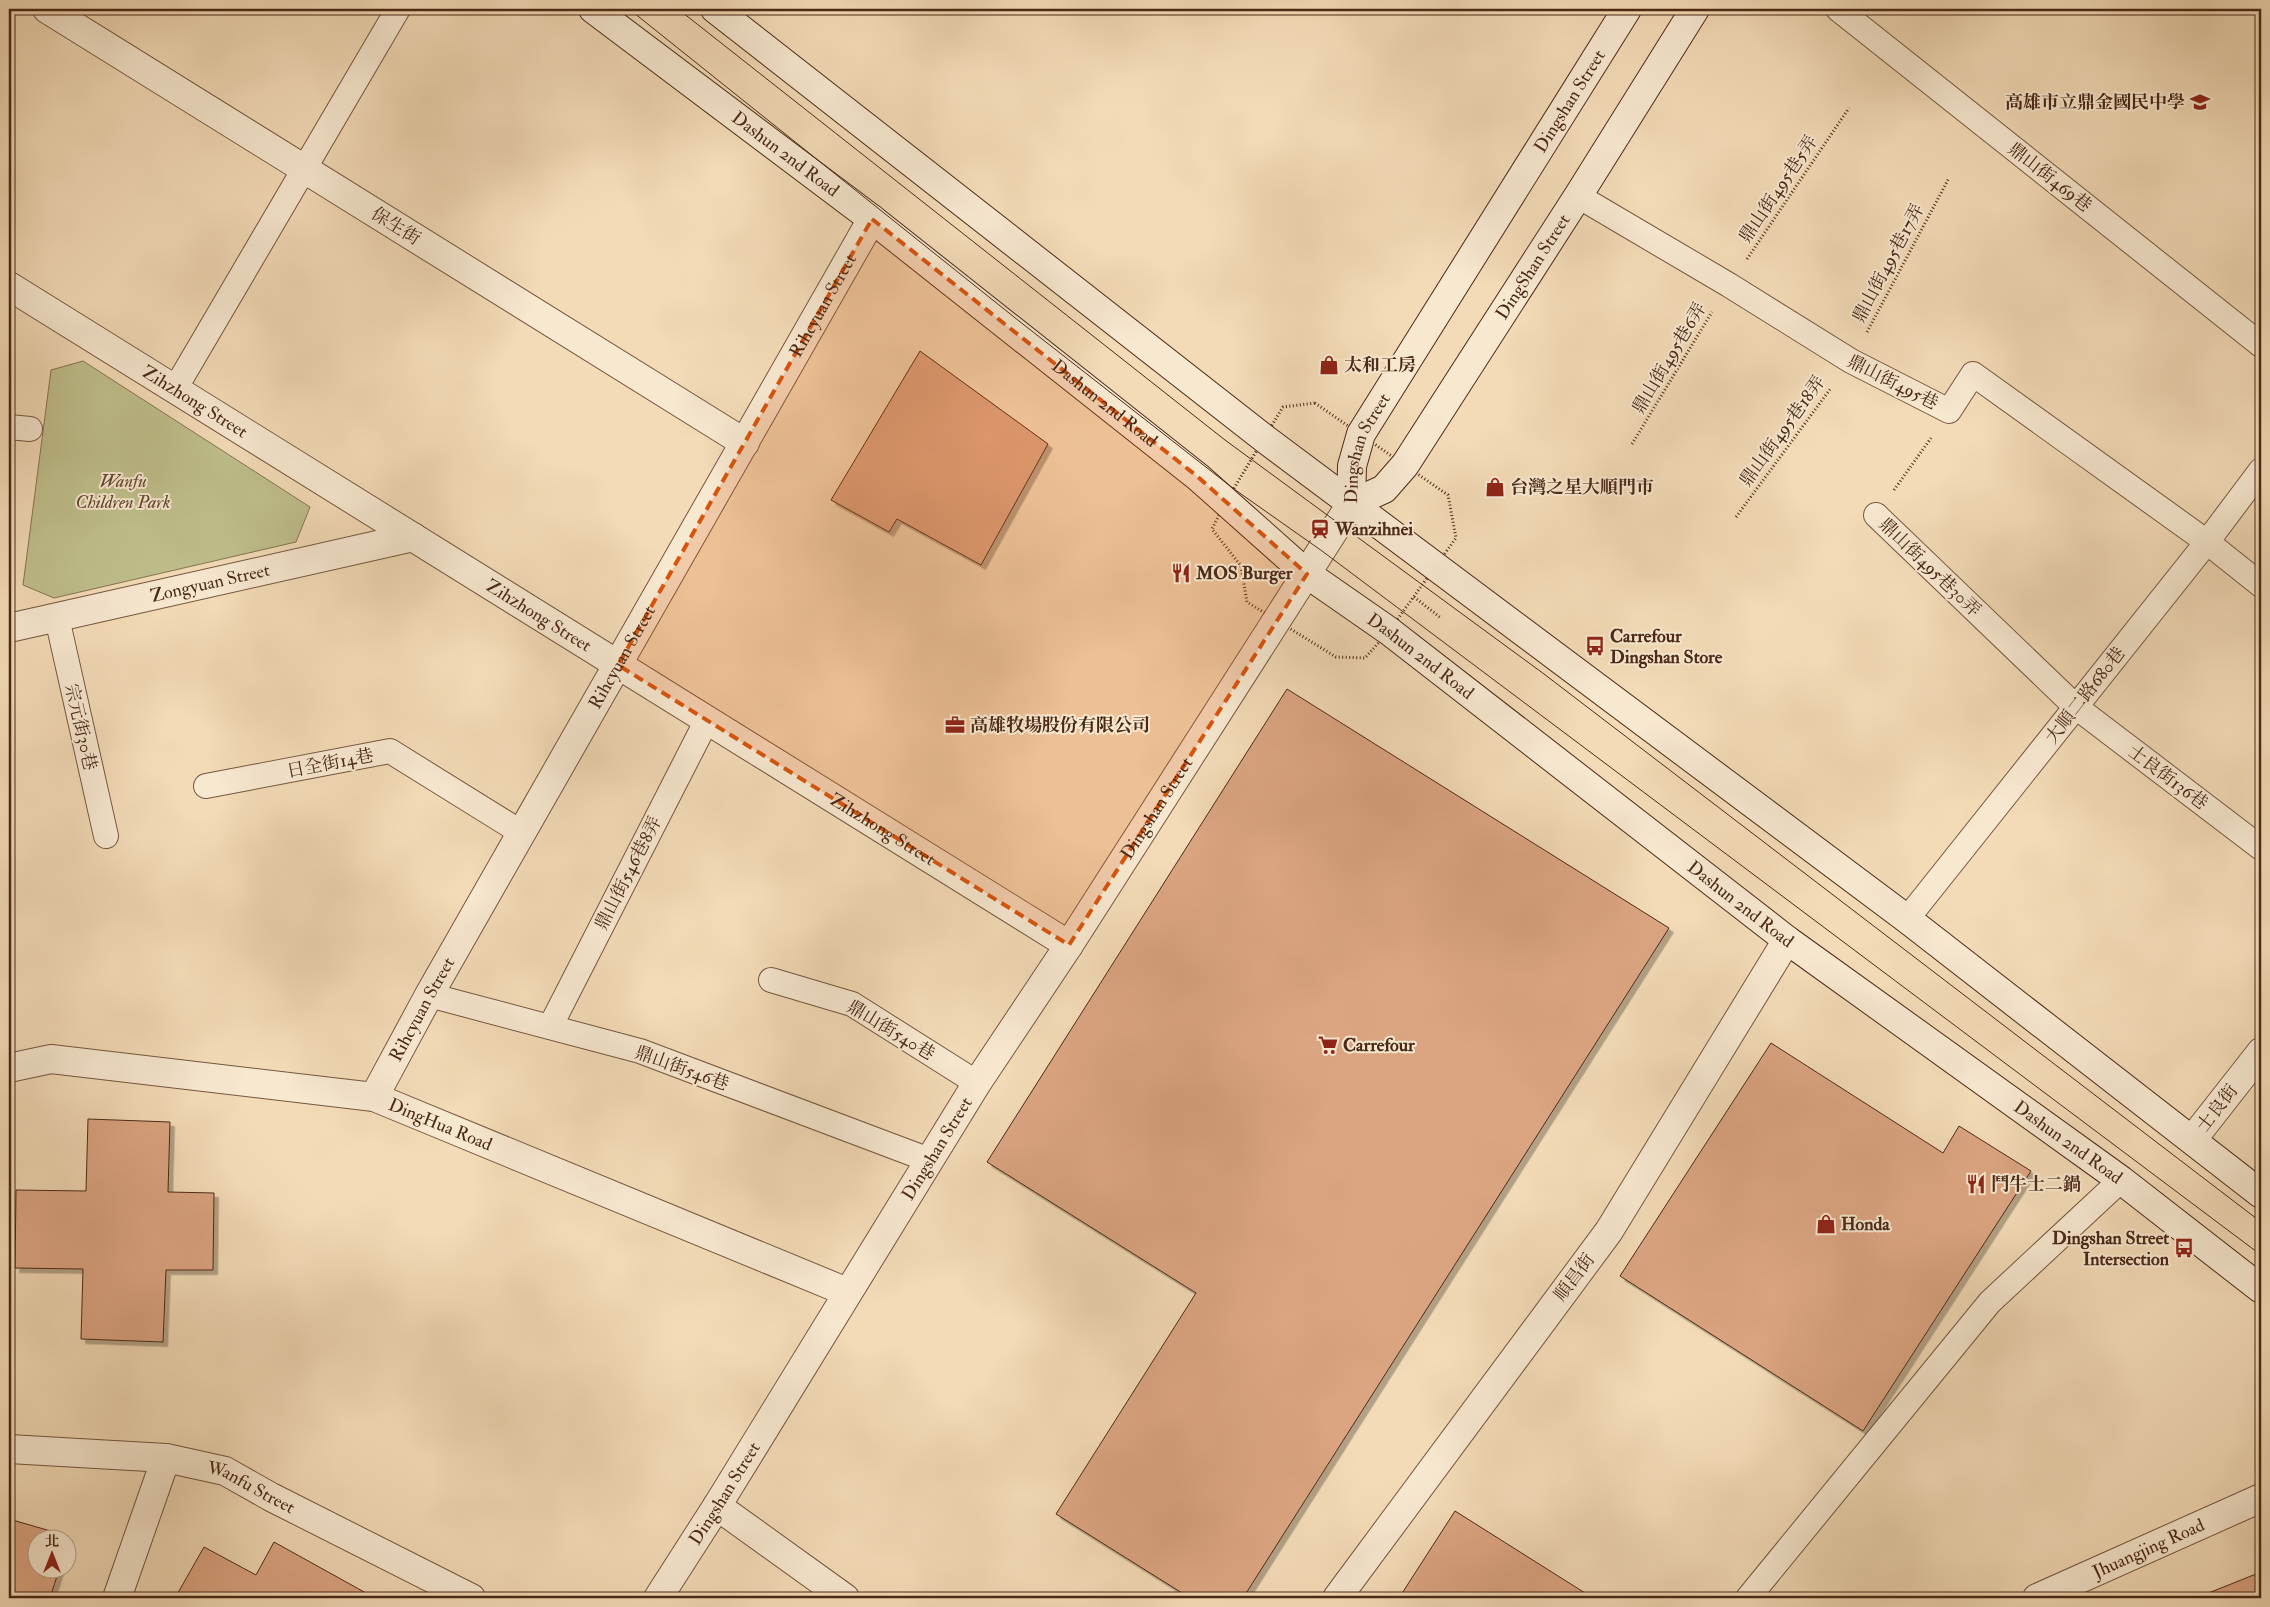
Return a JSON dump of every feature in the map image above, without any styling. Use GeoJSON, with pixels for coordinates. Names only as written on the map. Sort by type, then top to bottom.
{"type":"FeatureCollection","features":[{"type":"Feature","properties":{"kind":"street","name":"保生街"},"geometry":{"type":"LineString","coordinates":[[47,9],[745,442]]}},
{"type":"Feature","properties":{"kind":"street","name":"Dashun 2nd Road"},"geometry":{"type":"LineString","coordinates":[[593,9],[872,219],[1198,477],[1307,574],[1389,631],[1787,940],[2121,1180],[2261,1289]]}},
{"type":"Feature","properties":{"kind":"street"},"geometry":{"type":"LineString","coordinates":[[715,9],[1351,504],[1908,919],[2261,1194]]}},
{"type":"Feature","properties":{"kind":"street","name":"Dingshan Street"},"geometry":{"type":"LineString","coordinates":[[658,1598],[717,1506],[977,1083],[1070,945],[1351,504],[1352,466],[1361,434],[1627,9]]}},
{"type":"Feature","properties":{"kind":"street","name":"DingShan Street"},"geometry":{"type":"LineString","coordinates":[[1351,504],[1384,489],[1405,465],[1578,196],[1694,9]]}},
{"type":"Feature","properties":{"kind":"street","name":"Rihcyuan Street"},"geometry":{"type":"LineString","coordinates":[[374,1097],[429,995],[872,219]]}},
{"type":"Feature","properties":{"kind":"street","name":"Zihzhong Street"},"geometry":{"type":"LineString","coordinates":[[9,286],[1070,945]]}},
{"type":"Feature","properties":{"kind":"street","name":"Zongyuan Street"},"geometry":{"type":"LineString","coordinates":[[9,628],[413,537]]}},
{"type":"Feature","properties":{"kind":"street","name":"順昌街"},"geometry":{"type":"LineString","coordinates":[[1337,1598],[1609,1231],[1787,940]]}},
{"type":"Feature","properties":{"kind":"street","name":"士良街"},"geometry":{"type":"LineString","coordinates":[[2192,1140],[2261,1052]]}},
{"type":"Feature","properties":{"kind":"street","name":"DingHua Road"},"geometry":{"type":"LineString","coordinates":[[9,1068],[51,1059],[374,1097],[847,1292]]}},
{"type":"Feature","properties":{"kind":"street","name":"Wanfu Street"},"geometry":{"type":"LineString","coordinates":[[9,1449],[166,1458],[225,1471],[271,1497],[471,1598]]}},
{"type":"Feature","properties":{"kind":"street"},"geometry":{"type":"LineString","coordinates":[[117,1598],[166,1458]]}},
{"type":"Feature","properties":{"kind":"street","name":"Jhuangjing Road"},"geometry":{"type":"LineString","coordinates":[[2037,1598],[2261,1498]]}},
{"type":"Feature","properties":{"kind":"street"},"geometry":{"type":"LineString","coordinates":[[717,1506],[845,1598]]}},
{"type":"Feature","properties":{"kind":"lane"},"geometry":{"type":"LineString","coordinates":[[175,389],[398,9]]}},
{"type":"Feature","properties":{"kind":"lane","name":"鼎山街469巷"},"geometry":{"type":"LineString","coordinates":[[1838,9],[2261,345]]}},
{"type":"Feature","properties":{"kind":"lane","name":"鼎山街495巷"},"geometry":{"type":"LineString","coordinates":[[1578,196],[1729,285],[1851,361],[1949,411],[1973,374],[2207,542]]}},
{"type":"Feature","properties":{"kind":"lane","name":"大順二路680巷"},"geometry":{"type":"LineString","coordinates":[[1908,919],[2207,542],[2261,470]]}},
{"type":"Feature","properties":{"kind":"lane","name":"鼎山街495巷30弄"},"geometry":{"type":"LineString","coordinates":[[1876,515],[2076,707]]}},
{"type":"Feature","properties":{"kind":"lane"},"geometry":{"type":"LineString","coordinates":[[2207,542],[2261,586]]}},
{"type":"Feature","properties":{"kind":"lane","name":"宗元街30巷"},"geometry":{"type":"LineString","coordinates":[[57,618],[106,836]]}},
{"type":"Feature","properties":{"kind":"lane","name":"士良街136巷"},"geometry":{"type":"LineString","coordinates":[[2076,707],[2261,848]]}},
{"type":"Feature","properties":{"kind":"lane","name":"鼎山街546巷8弄"},"geometry":{"type":"LineString","coordinates":[[550,1027],[707,720]]}},
{"type":"Feature","properties":{"kind":"lane","name":"日全街14巷"},"geometry":{"type":"LineString","coordinates":[[206,786],[390,751],[522,833]]}},
{"type":"Feature","properties":{"kind":"lane","name":"鼎山街540巷"},"geometry":{"type":"LineString","coordinates":[[771,980],[852,1004],[977,1083]]}},
{"type":"Feature","properties":{"kind":"lane","name":"鼎山街546巷"},"geometry":{"type":"LineString","coordinates":[[429,995],[640,1051],[929,1160]]}},
{"type":"Feature","properties":{"kind":"lane"},"geometry":{"type":"LineString","coordinates":[[1748,1598],[1990,1302],[2121,1180]]}},
{"type":"Feature","properties":{"kind":"path","name":"鼎山街495巷5弄"},"geometry":{"type":"LineString","coordinates":[[1729,285],[1850,108]]}},
{"type":"Feature","properties":{"kind":"path","name":"鼎山街495巷17弄"},"geometry":{"type":"LineString","coordinates":[[1851,361],[1949,178]]}},
{"type":"Feature","properties":{"kind":"path","name":"鼎山街495巷6弄"},"geometry":{"type":"LineString","coordinates":[[1632,444],[1729,285]]}},
{"type":"Feature","properties":{"kind":"path","name":"鼎山街495巷18弄"},"geometry":{"type":"LineString","coordinates":[[1736,518],[1851,361]]}},
{"type":"Feature","properties":{"kind":"path","name":"鼎山街495巷30弄"},"geometry":{"type":"LineString","coordinates":[[1876,515],[1949,411]]}},
{"type":"Feature","properties":{"kind":"path"},"geometry":{"type":"LineString","coordinates":[[1414,597],[1441,618]]}},
{"type":"Feature","properties":{"kind":"highlighted area"},"geometry":{"type":"Polygon","coordinates":[[[872,219],[1198,477],[1307,574],[1069,945],[618,665],[872,219]]]}},
{"type":"Feature","properties":{"kind":"green space","name":"Wanfu Children Park"},"geometry":{"type":"Polygon","coordinates":[[[83,361],[310,507],[296,542],[54,598],[23,585],[51,370],[83,361]]]}},
{"type":"Feature","properties":{"kind":"building"},"geometry":{"type":"Polygon","coordinates":[[[920,351],[1048,444],[981,565],[897,519],[889,532],[831,500],[920,351]]]}},
{"type":"Feature","properties":{"kind":"building","name":"Carrefour"},"geometry":{"type":"Polygon","coordinates":[[[1287,689],[1669,928],[1243,1598],[1190,1598],[1056,1514],[1196,1293],[987,1162],[1287,689]]]}},
{"type":"Feature","properties":{"kind":"building","name":"Honda"},"geometry":{"type":"Polygon","coordinates":[[[1771,1043],[1943,1153],[1959,1126],[2031,1171],[1863,1431],[1620,1276],[1771,1043]]]}},
{"type":"Feature","properties":{"kind":"building"},"geometry":{"type":"Polygon","coordinates":[[[88,1119],[170,1122],[168,1192],[214,1193],[213,1270],[166,1270],[163,1342],[81,1339],[83,1269],[15,1268],[16,1190],[86,1191],[88,1119]]]}},
{"type":"Feature","properties":{"kind":"building"},"geometry":{"type":"Polygon","coordinates":[[[1455,1511],[1593,1598],[1399,1598],[1455,1511]]]}},
{"type":"Feature","properties":{"kind":"building"},"geometry":{"type":"Polygon","coordinates":[[[9,1519],[47,1530],[28,1530],[28,1580],[56,1580],[50,1598],[9,1598],[9,1519]]]}},
{"type":"Feature","properties":{"kind":"building"},"geometry":{"type":"Polygon","coordinates":[[[274,1542],[375,1598],[175,1598],[204,1547],[256,1575],[274,1542]]]}},
{"type":"Feature","properties":{"kind":"building"},"geometry":{"type":"Polygon","coordinates":[[[2261,1572],[2261,1598],[2196,1598],[2261,1572]]]}},
{"type":"Feature","properties":{"kind":"tram line"},"geometry":{"type":"LineString","coordinates":[[629,9],[1019,321],[1234,489],[1322,551],[2261,1255]]}},
{"type":"Feature","properties":{"kind":"tram line"},"geometry":{"type":"LineString","coordinates":[[678,9],[1225,440],[1544,674],[2261,1222]]}},
{"type":"Feature","properties":{"kind":"place","name":"高雄市立鼎金國民中學"},"geometry":{"type":"Point","coordinates":[2200,102]}},
{"type":"Feature","properties":{"kind":"place","name":"太和工房"},"geometry":{"type":"Point","coordinates":[1329,365]}},
{"type":"Feature","properties":{"kind":"place","name":"台灣之星大順門市"},"geometry":{"type":"Point","coordinates":[1495,487]}},
{"type":"Feature","properties":{"kind":"place","name":"Wanzihnei"},"geometry":{"type":"Point","coordinates":[1320,529]}},
{"type":"Feature","properties":{"kind":"place","name":"MOS Burger"},"geometry":{"type":"Point","coordinates":[1181,573]}},
{"type":"Feature","properties":{"kind":"place","name":"Carrefour Dingshan Store"},"geometry":{"type":"Point","coordinates":[1595,646]}},
{"type":"Feature","properties":{"kind":"place","name":"高雄牧場股份有限公司"},"geometry":{"type":"Point","coordinates":[955,725]}},
{"type":"Feature","properties":{"kind":"place","name":"Carrefour"},"geometry":{"type":"Point","coordinates":[1328,1045]}},
{"type":"Feature","properties":{"kind":"place","name":"鬥牛士二鍋"},"geometry":{"type":"Point","coordinates":[1976,1184]}},
{"type":"Feature","properties":{"kind":"place","name":"Honda"},"geometry":{"type":"Point","coordinates":[1826,1224]}},
{"type":"Feature","properties":{"kind":"place","name":"Dingshan Street Intersection"},"geometry":{"type":"Point","coordinates":[2184,1248]}}]}
